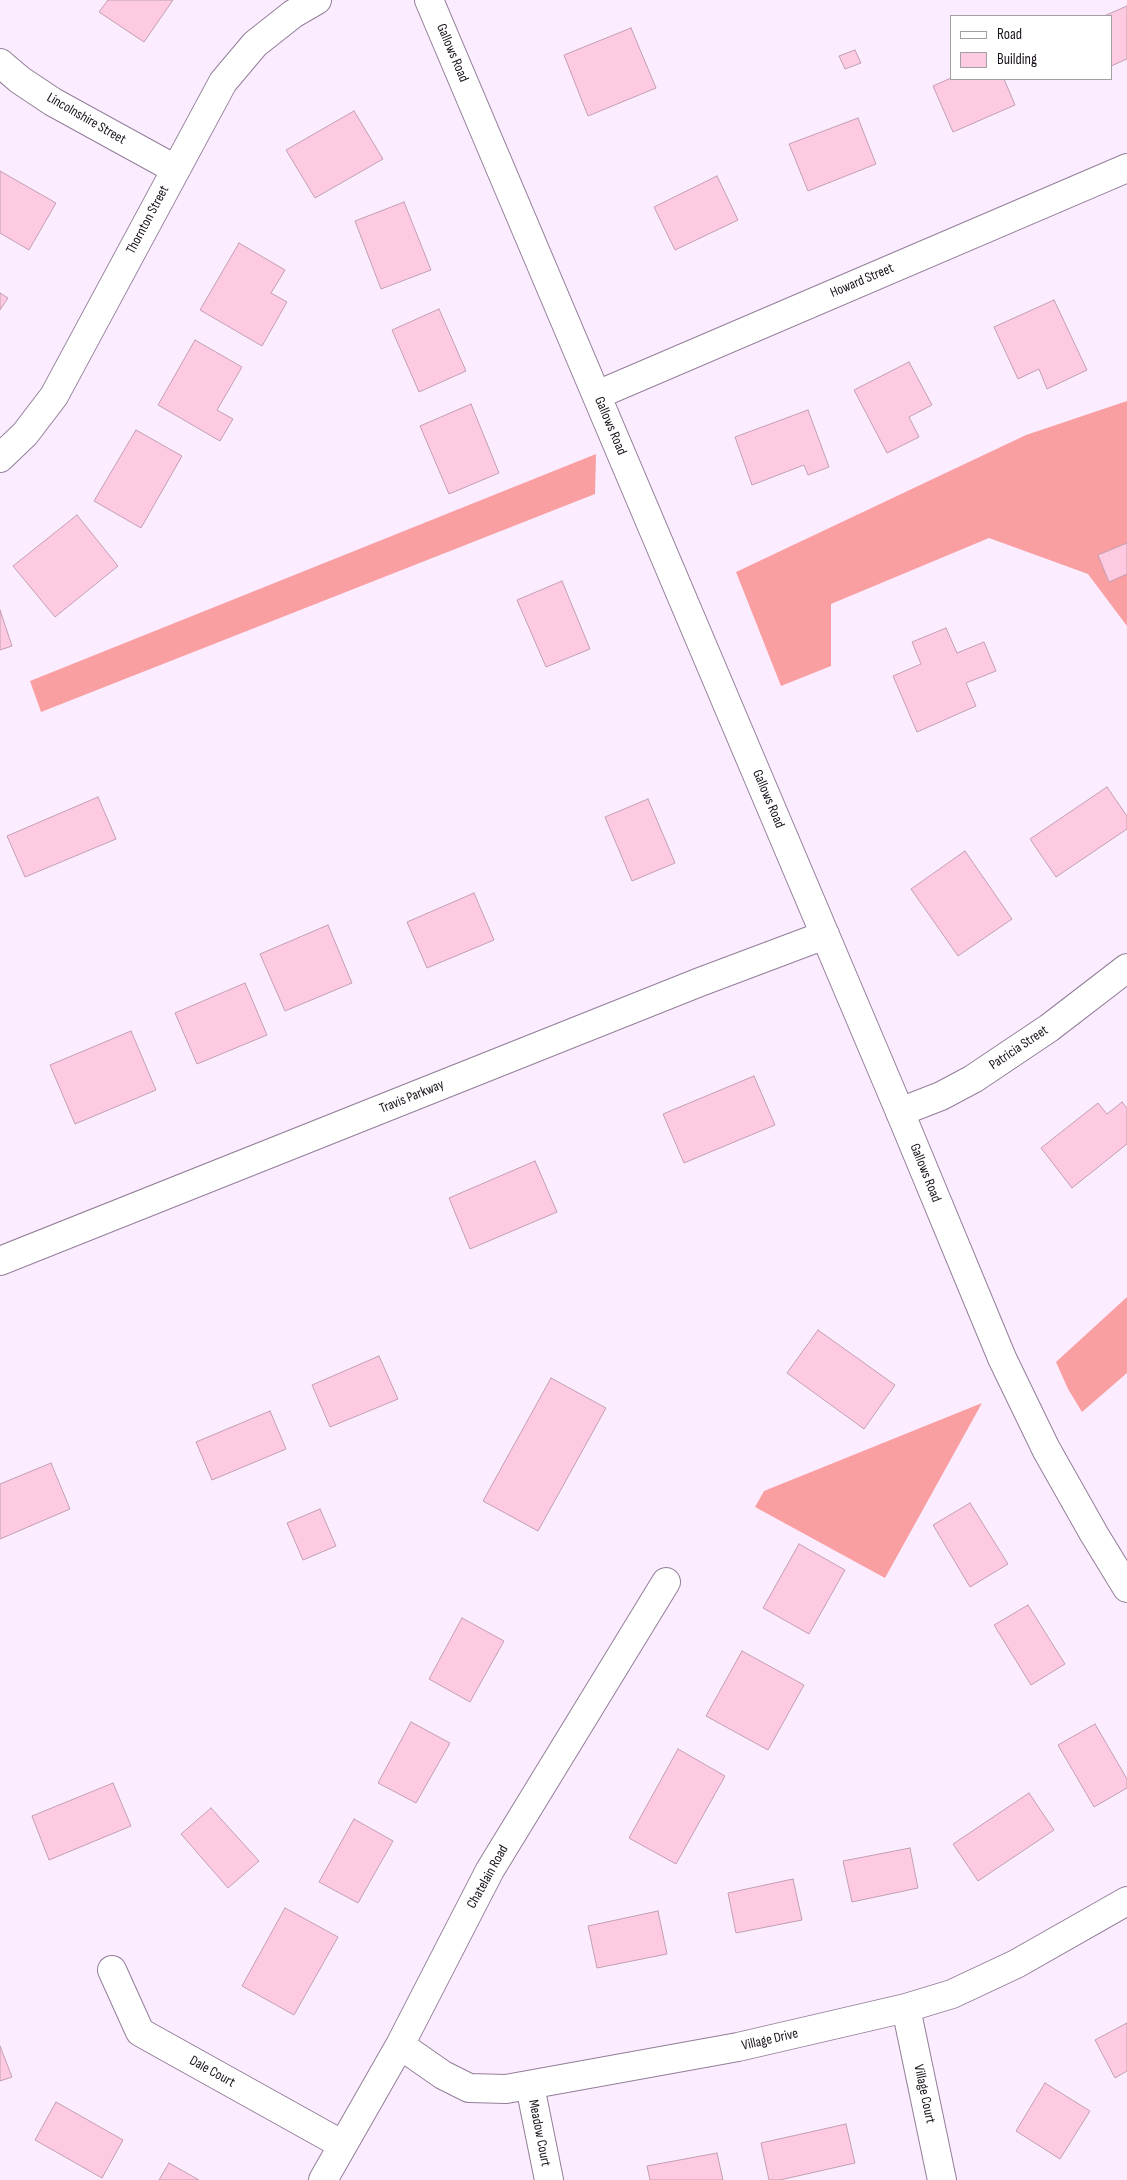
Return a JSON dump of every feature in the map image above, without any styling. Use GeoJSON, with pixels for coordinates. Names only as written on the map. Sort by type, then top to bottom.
{"type":"FeatureCollection","features":[{"type":"Feature","properties":{"kind":"street","name":"Thornton Street"},"geometry":{"type":"LineString","coordinates":[[0,458],[25,434],[54,396],[223,82],[255,44],[293,14],[317,0]]}},
{"type":"Feature","properties":{"kind":"street","name":"Gallows Road"},"geometry":{"type":"LineString","coordinates":[[430,0],[1002,1358],[1051,1457],[1127,1588]]}},
{"type":"Feature","properties":{"kind":"street","name":"Lincolnshire Street"},"geometry":{"type":"LineString","coordinates":[[0,63],[20,80],[53,102],[175,170]]}},
{"type":"Feature","properties":{"kind":"street","name":"Howard Street"},"geometry":{"type":"LineString","coordinates":[[597,396],[1127,168]]}},
{"type":"Feature","properties":{"kind":"street","name":"Travis Parkway"},"geometry":{"type":"LineString","coordinates":[[0,1261],[700,982],[825,935]]}},
{"type":"Feature","properties":{"kind":"street","name":"Patricia Street"},"geometry":{"type":"LineString","coordinates":[[900,1112],[940,1096],[973,1079],[1049,1028],[1127,968]]}},
{"type":"Feature","properties":{"kind":"street","name":"Chatelain Road"},"geometry":{"type":"LineString","coordinates":[[323,2180],[400,2045],[490,1870],[666,1582]]}},
{"type":"Feature","properties":{"kind":"street","name":"Village Drive"},"geometry":{"type":"LineString","coordinates":[[400,2045],[443,2075],[469,2088],[506,2089],[738,2047],[906,2008],[952,1994],[1016,1964],[1127,1901]]}},
{"type":"Feature","properties":{"kind":"street","name":"Dale Court"},"geometry":{"type":"LineString","coordinates":[[112,1970],[140,2032],[343,2145]]}},
{"type":"Feature","properties":{"kind":"street","name":"Village Court"},"geometry":{"type":"LineString","coordinates":[[906,2008],[942,2180]]}},
{"type":"Feature","properties":{"kind":"street","name":"Meadow Court"},"geometry":{"type":"LineString","coordinates":[[530,2086],[549,2180]]}},
{"type":"Feature","properties":{"kind":"shaded area"},"geometry":{"type":"Polygon","coordinates":[[[1127,401],[1127,626],[1088,574],[989,538],[831,604],[831,666],[781,686],[736,572],[1026,435],[1127,401]]]}},
{"type":"Feature","properties":{"kind":"shaded area"},"geometry":{"type":"Polygon","coordinates":[[[596,454],[595,494],[41,712],[30,681],[596,454]]]}},
{"type":"Feature","properties":{"kind":"shaded area"},"geometry":{"type":"Polygon","coordinates":[[[1127,1297],[1127,1373],[1082,1412],[1068,1389],[1056,1362],[1127,1297]]]}},
{"type":"Feature","properties":{"kind":"shaded area"},"geometry":{"type":"Polygon","coordinates":[[[982,1403],[885,1578],[755,1507],[764,1491],[982,1403]]]}},
{"type":"Feature","properties":{"kind":"building"},"geometry":{"type":"Polygon","coordinates":[[[108,0],[173,0],[144,42],[99,12],[108,0]]]}},
{"type":"Feature","properties":{"kind":"building"},"geometry":{"type":"Polygon","coordinates":[[[1127,6],[1127,59],[1112,66],[1112,15],[1106,15],[1127,6]]]}},
{"type":"Feature","properties":{"kind":"building"},"geometry":{"type":"Polygon","coordinates":[[[631,28],[656,88],[588,116],[564,55],[631,28]]]}},
{"type":"Feature","properties":{"kind":"building"},"geometry":{"type":"Polygon","coordinates":[[[855,50],[861,63],[845,69],[839,56],[855,50]]]}},
{"type":"Feature","properties":{"kind":"building"},"geometry":{"type":"Polygon","coordinates":[[[950,78],[950,80],[1004,80],[1015,105],[953,132],[933,86],[950,78]]]}},
{"type":"Feature","properties":{"kind":"building"},"geometry":{"type":"Polygon","coordinates":[[[354,111],[383,159],[315,198],[286,150],[354,111]]]}},
{"type":"Feature","properties":{"kind":"building"},"geometry":{"type":"Polygon","coordinates":[[[858,118],[876,164],[808,191],[789,144],[858,118]]]}},
{"type":"Feature","properties":{"kind":"building"},"geometry":{"type":"Polygon","coordinates":[[[0,171],[56,203],[29,250],[0,233],[0,171]]]}},
{"type":"Feature","properties":{"kind":"building"},"geometry":{"type":"Polygon","coordinates":[[[717,176],[738,220],[675,250],[654,207],[717,176]]]}},
{"type":"Feature","properties":{"kind":"building"},"geometry":{"type":"Polygon","coordinates":[[[404,202],[431,270],[381,289],[355,221],[404,202]]]}},
{"type":"Feature","properties":{"kind":"building"},"geometry":{"type":"Polygon","coordinates":[[[239,243],[285,270],[271,293],[287,302],[262,346],[200,310],[239,243]]]}},
{"type":"Feature","properties":{"kind":"building"},"geometry":{"type":"Polygon","coordinates":[[[0,293],[8,298],[0,310],[0,293]]]}},
{"type":"Feature","properties":{"kind":"building"},"geometry":{"type":"Polygon","coordinates":[[[1054,300],[1087,370],[1047,389],[1039,369],[1018,379],[994,327],[1054,300]]]}},
{"type":"Feature","properties":{"kind":"building"},"geometry":{"type":"Polygon","coordinates":[[[439,309],[466,371],[419,392],[392,330],[439,309]]]}},
{"type":"Feature","properties":{"kind":"building"},"geometry":{"type":"Polygon","coordinates":[[[195,340],[242,367],[217,410],[233,419],[220,441],[158,405],[195,340]]]}},
{"type":"Feature","properties":{"kind":"building"},"geometry":{"type":"Polygon","coordinates":[[[909,362],[932,405],[909,417],[919,437],[887,453],[854,390],[909,362]]]}},
{"type":"Feature","properties":{"kind":"building"},"geometry":{"type":"Polygon","coordinates":[[[471,404],[499,473],[449,494],[420,426],[471,404]]]}},
{"type":"Feature","properties":{"kind":"building"},"geometry":{"type":"Polygon","coordinates":[[[808,410],[829,467],[808,475],[804,465],[752,485],[735,437],[808,410]]]}},
{"type":"Feature","properties":{"kind":"building"},"geometry":{"type":"Polygon","coordinates":[[[136,430],[182,456],[141,528],[94,501],[136,430]]]}},
{"type":"Feature","properties":{"kind":"building"},"geometry":{"type":"Polygon","coordinates":[[[77,515],[118,566],[55,617],[13,566],[77,515]]]}},
{"type":"Feature","properties":{"kind":"building"},"geometry":{"type":"Polygon","coordinates":[[[1127,543],[1127,574],[1109,582],[1098,555],[1127,543]]]}},
{"type":"Feature","properties":{"kind":"building"},"geometry":{"type":"Polygon","coordinates":[[[562,581],[590,649],[546,667],[517,600],[562,581]]]}},
{"type":"Feature","properties":{"kind":"building"},"geometry":{"type":"Polygon","coordinates":[[[0,610],[12,646],[0,650],[0,610]]]}},
{"type":"Feature","properties":{"kind":"building"},"geometry":{"type":"Polygon","coordinates":[[[946,628],[957,653],[984,642],[996,671],[966,683],[976,706],[917,732],[893,676],[921,664],[912,642],[946,628]]]}},
{"type":"Feature","properties":{"kind":"building"},"geometry":{"type":"Polygon","coordinates":[[[1107,787],[1127,816],[1127,829],[1056,877],[1030,839],[1107,787]]]}},
{"type":"Feature","properties":{"kind":"building"},"geometry":{"type":"Polygon","coordinates":[[[98,797],[116,839],[25,877],[7,836],[98,797]]]}},
{"type":"Feature","properties":{"kind":"building"},"geometry":{"type":"Polygon","coordinates":[[[648,799],[675,863],[632,881],[605,817],[648,799]]]}},
{"type":"Feature","properties":{"kind":"building"},"geometry":{"type":"Polygon","coordinates":[[[965,851],[1012,919],[958,956],[911,889],[965,851]]]}},
{"type":"Feature","properties":{"kind":"building"},"geometry":{"type":"Polygon","coordinates":[[[474,893],[494,940],[427,968],[407,922],[474,893]]]}},
{"type":"Feature","properties":{"kind":"building"},"geometry":{"type":"Polygon","coordinates":[[[328,925],[352,983],[285,1011],[260,954],[328,925]]]}},
{"type":"Feature","properties":{"kind":"building"},"geometry":{"type":"Polygon","coordinates":[[[245,983],[267,1035],[197,1064],[175,1013],[245,983]]]}},
{"type":"Feature","properties":{"kind":"building"},"geometry":{"type":"Polygon","coordinates":[[[131,1031],[156,1090],[75,1124],[50,1065],[131,1031]]]}},
{"type":"Feature","properties":{"kind":"building"},"geometry":{"type":"Polygon","coordinates":[[[754,1076],[775,1125],[684,1163],[663,1114],[754,1076]]]}},
{"type":"Feature","properties":{"kind":"building"},"geometry":{"type":"Polygon","coordinates":[[[1122,1102],[1127,1108],[1127,1144],[1072,1188],[1041,1148],[1098,1103],[1107,1114],[1122,1102]]]}},
{"type":"Feature","properties":{"kind":"building"},"geometry":{"type":"Polygon","coordinates":[[[535,1161],[557,1212],[470,1249],[449,1198],[535,1161]]]}},
{"type":"Feature","properties":{"kind":"building"},"geometry":{"type":"Polygon","coordinates":[[[818,1330],[895,1385],[864,1429],[787,1373],[818,1330]]]}},
{"type":"Feature","properties":{"kind":"building"},"geometry":{"type":"Polygon","coordinates":[[[379,1356],[398,1399],[330,1427],[312,1385],[379,1356]]]}},
{"type":"Feature","properties":{"kind":"building"},"geometry":{"type":"Polygon","coordinates":[[[551,1378],[606,1408],[538,1531],[483,1501],[551,1378]]]}},
{"type":"Feature","properties":{"kind":"building"},"geometry":{"type":"Polygon","coordinates":[[[270,1411],[286,1449],[212,1480],[196,1442],[270,1411]]]}},
{"type":"Feature","properties":{"kind":"building"},"geometry":{"type":"Polygon","coordinates":[[[51,1463],[70,1509],[0,1539],[0,1484],[51,1463]]]}},
{"type":"Feature","properties":{"kind":"building"},"geometry":{"type":"Polygon","coordinates":[[[970,1503],[1008,1564],[970,1587],[933,1525],[970,1503]]]}},
{"type":"Feature","properties":{"kind":"building"},"geometry":{"type":"Polygon","coordinates":[[[320,1509],[336,1546],[303,1560],[287,1523],[320,1509]]]}},
{"type":"Feature","properties":{"kind":"building"},"geometry":{"type":"Polygon","coordinates":[[[799,1544],[845,1570],[809,1634],[763,1608],[799,1544]]]}},
{"type":"Feature","properties":{"kind":"building"},"geometry":{"type":"Polygon","coordinates":[[[1028,1605],[1065,1664],[1031,1685],[994,1625],[1028,1605]]]}},
{"type":"Feature","properties":{"kind":"building"},"geometry":{"type":"Polygon","coordinates":[[[462,1618],[504,1641],[470,1702],[429,1679],[462,1618]]]}},
{"type":"Feature","properties":{"kind":"building"},"geometry":{"type":"Polygon","coordinates":[[[742,1651],[804,1685],[768,1750],[706,1716],[742,1651]]]}},
{"type":"Feature","properties":{"kind":"building"},"geometry":{"type":"Polygon","coordinates":[[[411,1722],[450,1743],[416,1803],[378,1783],[411,1722]]]}},
{"type":"Feature","properties":{"kind":"building"},"geometry":{"type":"Polygon","coordinates":[[[1095,1724],[1127,1779],[1127,1788],[1094,1807],[1058,1745],[1095,1724]]]}},
{"type":"Feature","properties":{"kind":"building"},"geometry":{"type":"Polygon","coordinates":[[[678,1749],[725,1776],[676,1864],[629,1838],[678,1749]]]}},
{"type":"Feature","properties":{"kind":"building"},"geometry":{"type":"Polygon","coordinates":[[[113,1783],[131,1826],[49,1860],[32,1816],[113,1783]]]}},
{"type":"Feature","properties":{"kind":"building"},"geometry":{"type":"Polygon","coordinates":[[[1029,1793],[1054,1830],[978,1881],[953,1844],[1029,1793]]]}},
{"type":"Feature","properties":{"kind":"building"},"geometry":{"type":"Polygon","coordinates":[[[211,1808],[259,1861],[228,1888],[181,1834],[211,1808]]]}},
{"type":"Feature","properties":{"kind":"building"},"geometry":{"type":"Polygon","coordinates":[[[354,1819],[393,1841],[358,1903],[319,1882],[354,1819]]]}},
{"type":"Feature","properties":{"kind":"building"},"geometry":{"type":"Polygon","coordinates":[[[910,1848],[918,1888],[852,1902],[843,1861],[910,1848]]]}},
{"type":"Feature","properties":{"kind":"building"},"geometry":{"type":"Polygon","coordinates":[[[793,1879],[802,1920],[736,1933],[728,1893],[793,1879]]]}},
{"type":"Feature","properties":{"kind":"building"},"geometry":{"type":"Polygon","coordinates":[[[285,1908],[338,1937],[294,2015],[242,1986],[285,1908]]]}},
{"type":"Feature","properties":{"kind":"building"},"geometry":{"type":"Polygon","coordinates":[[[658,1911],[667,1954],[597,1968],[588,1926],[658,1911]]]}},
{"type":"Feature","properties":{"kind":"building"},"geometry":{"type":"Polygon","coordinates":[[[1127,2023],[1127,2071],[1115,2078],[1095,2040],[1127,2023]]]}},
{"type":"Feature","properties":{"kind":"building"},"geometry":{"type":"Polygon","coordinates":[[[0,2046],[12,2077],[0,2081],[0,2046]]]}},
{"type":"Feature","properties":{"kind":"building"},"geometry":{"type":"Polygon","coordinates":[[[1045,2083],[1090,2111],[1060,2159],[1016,2131],[1045,2083]]]}},
{"type":"Feature","properties":{"kind":"building"},"geometry":{"type":"Polygon","coordinates":[[[56,2102],[123,2140],[102,2178],[35,2140],[56,2102]]]}},
{"type":"Feature","properties":{"kind":"building"},"geometry":{"type":"Polygon","coordinates":[[[846,2124],[855,2163],[780,2180],[769,2180],[761,2143],[846,2124]]]}},
{"type":"Feature","properties":{"kind":"building"},"geometry":{"type":"Polygon","coordinates":[[[717,2153],[723,2180],[650,2180],[647,2166],[717,2153]]]}},
{"type":"Feature","properties":{"kind":"building"},"geometry":{"type":"Polygon","coordinates":[[[169,2163],[199,2180],[159,2180],[169,2163]]]}}]}
